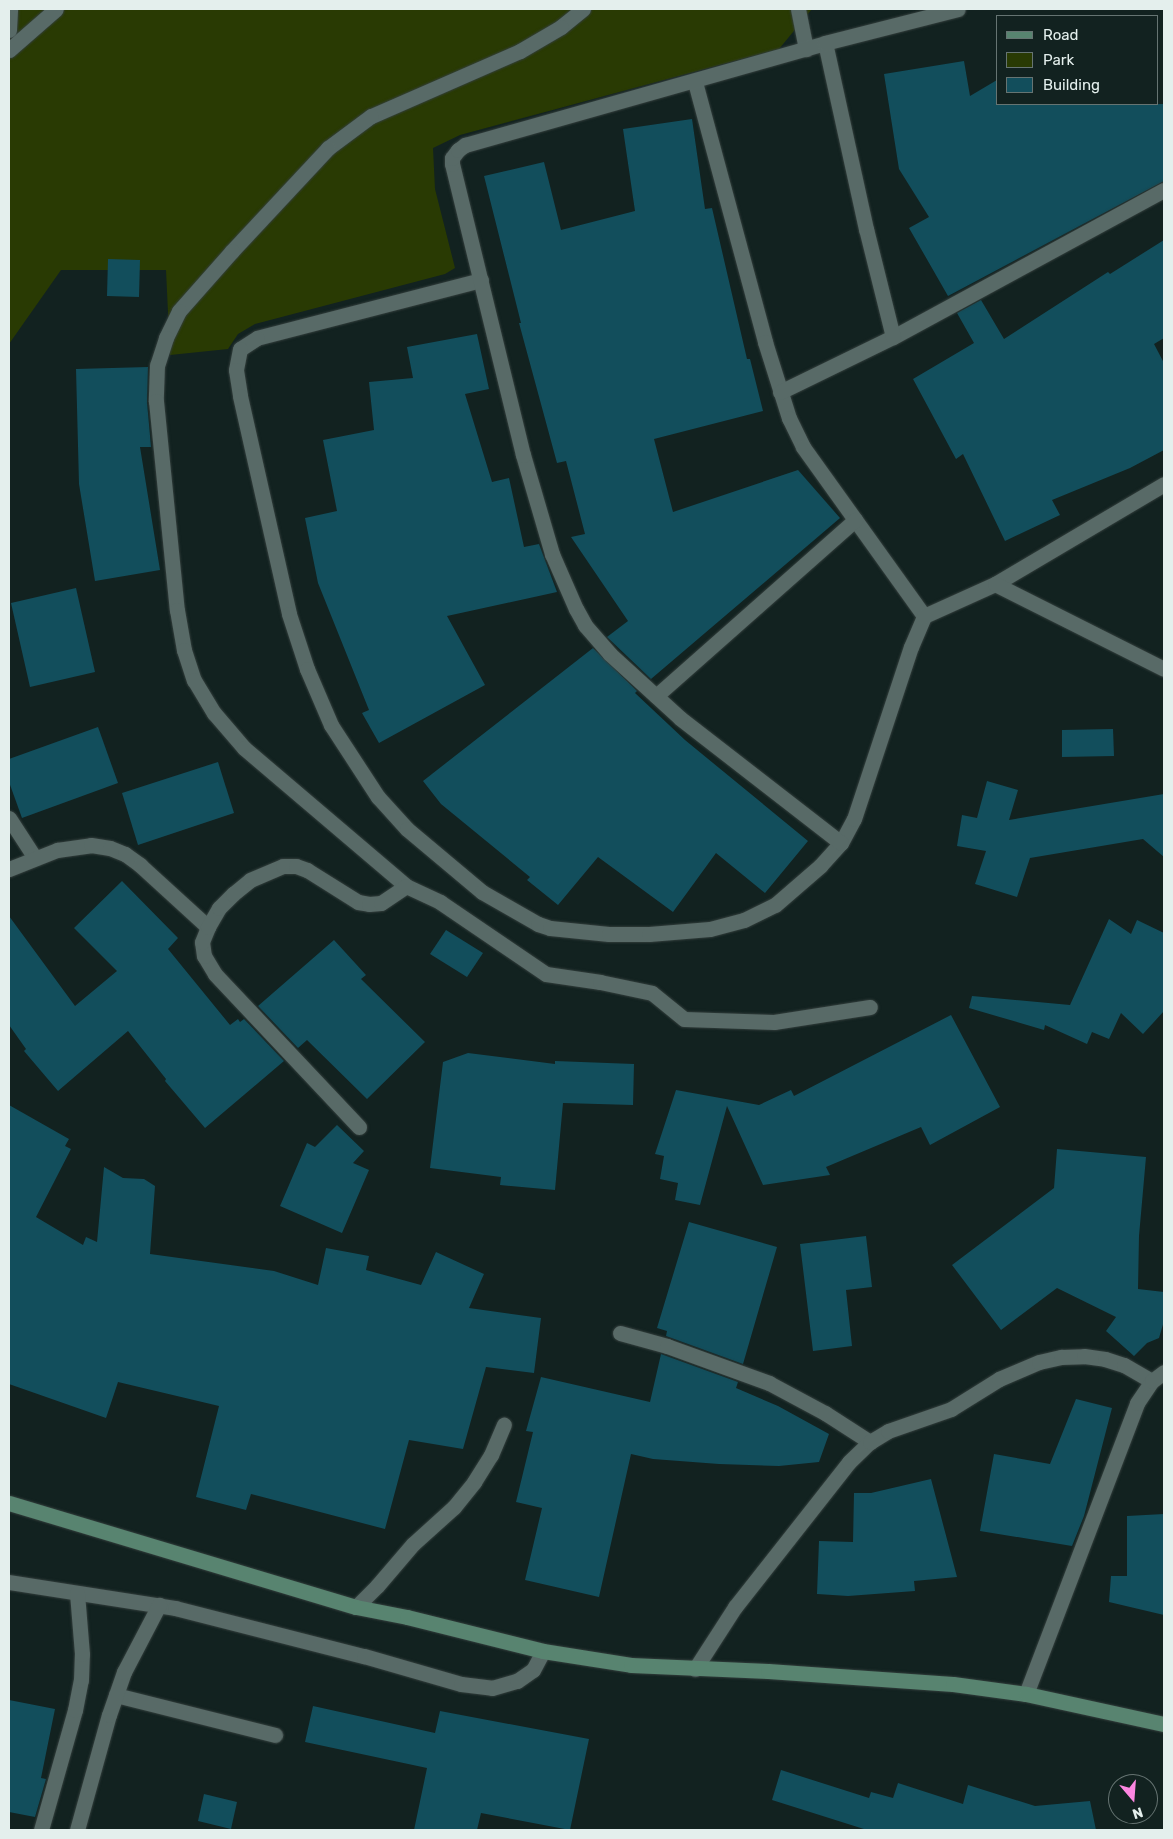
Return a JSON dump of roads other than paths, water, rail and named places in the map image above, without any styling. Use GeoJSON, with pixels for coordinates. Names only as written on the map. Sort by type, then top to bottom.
{"type":"FeatureCollection","features":[{"type":"Feature","properties":{"kind":"street"},"geometry":{"type":"LineString","coordinates":[[9,30],[10,9]]}},
{"type":"Feature","properties":{"kind":"street"},"geometry":{"type":"LineString","coordinates":[[9,50],[56,9]]}},
{"type":"Feature","properties":{"kind":"street"},"geometry":{"type":"LineString","coordinates":[[583,9],[561,27],[520,51],[371,116],[328,148],[179,311],[166,338],[157,365],[156,401],[177,610],[184,650],[194,680],[214,713],[244,748],[406,886],[440,902],[546,974],[652,993],[684,1019],[774,1022],[870,1007]]}},
{"type":"Feature","properties":{"kind":"street"},"geometry":{"type":"LineString","coordinates":[[798,9],[806,49]]}},
{"type":"Feature","properties":{"kind":"street"},"geometry":{"type":"LineString","coordinates":[[840,843],[717,748],[656,696],[610,654],[585,625],[567,593],[552,554],[523,455],[452,158],[458,150],[475,143],[695,82],[825,43],[958,9]]}},
{"type":"Feature","properties":{"kind":"street"},"geometry":{"type":"LineString","coordinates":[[825,43],[866,229],[893,337]]}},
{"type":"Feature","properties":{"kind":"street"},"geometry":{"type":"LineString","coordinates":[[695,82],[780,392],[803,447],[924,616]]}},
{"type":"Feature","properties":{"kind":"street"},"geometry":{"type":"LineString","coordinates":[[780,392],[893,337],[1164,190]]}},
{"type":"Feature","properties":{"kind":"street"},"geometry":{"type":"LineString","coordinates":[[481,280],[257,338],[240,349],[237,359],[240,396],[289,614],[307,668],[331,725],[378,797],[407,830],[482,892],[538,924],[569,931],[649,934],[710,929],[744,920],[775,905],[820,866],[840,843],[864,794],[911,647],[924,616],[995,584],[1164,484]]}},
{"type":"Feature","properties":{"kind":"street"},"geometry":{"type":"LineString","coordinates":[[656,696],[855,520]]}},
{"type":"Feature","properties":{"kind":"street"},"geometry":{"type":"LineString","coordinates":[[995,584],[1164,669]]}},
{"type":"Feature","properties":{"kind":"street"},"geometry":{"type":"LineString","coordinates":[[9,818],[35,858]]}},
{"type":"Feature","properties":{"kind":"street"},"geometry":{"type":"LineString","coordinates":[[9,869],[57,850],[91,845],[110,848],[125,854],[162,882],[208,926]]}},
{"type":"Feature","properties":{"kind":"street"},"geometry":{"type":"LineString","coordinates":[[360,1127],[215,974],[204,956],[202,942],[208,926],[220,908],[250,880],[283,866],[296,866],[307,870],[358,902],[369,904],[381,903],[406,886]]}},
{"type":"Feature","properties":{"kind":"street"},"geometry":{"type":"LineString","coordinates":[[620,1333],[667,1346],[769,1384],[825,1413],[870,1442]]}},
{"type":"Feature","properties":{"kind":"street"},"geometry":{"type":"LineString","coordinates":[[694,1669],[735,1608],[849,1462],[870,1442],[888,1431],[951,1409],[1018,1369],[1046,1360],[1084,1356],[1105,1359],[1158,1377],[1136,1403],[1026,1694]]}},
{"type":"Feature","properties":{"kind":"street"},"geometry":{"type":"LineString","coordinates":[[356,1607],[413,1544],[454,1507],[474,1482],[491,1455],[504,1425]]}},
{"type":"Feature","properties":{"kind":"street"},"geometry":{"type":"LineString","coordinates":[[9,1503],[356,1607],[407,1617],[543,1652],[632,1665],[768,1671],[944,1684],[1026,1694],[1164,1724]]}},
{"type":"Feature","properties":{"kind":"street"},"geometry":{"type":"LineString","coordinates":[[9,1582],[159,1605],[364,1656],[461,1684],[476,1686],[492,1688],[517,1681],[532,1670],[543,1652]]}},
{"type":"Feature","properties":{"kind":"street"},"geometry":{"type":"LineString","coordinates":[[40,1830],[75,1710],[81,1680],[82,1654],[77,1592]]}},
{"type":"Feature","properties":{"kind":"street"},"geometry":{"type":"LineString","coordinates":[[77,1830],[116,1695],[136,1647],[159,1605]]}},
{"type":"Feature","properties":{"kind":"street"},"geometry":{"type":"LineString","coordinates":[[116,1695],[275,1735]]}}]}
